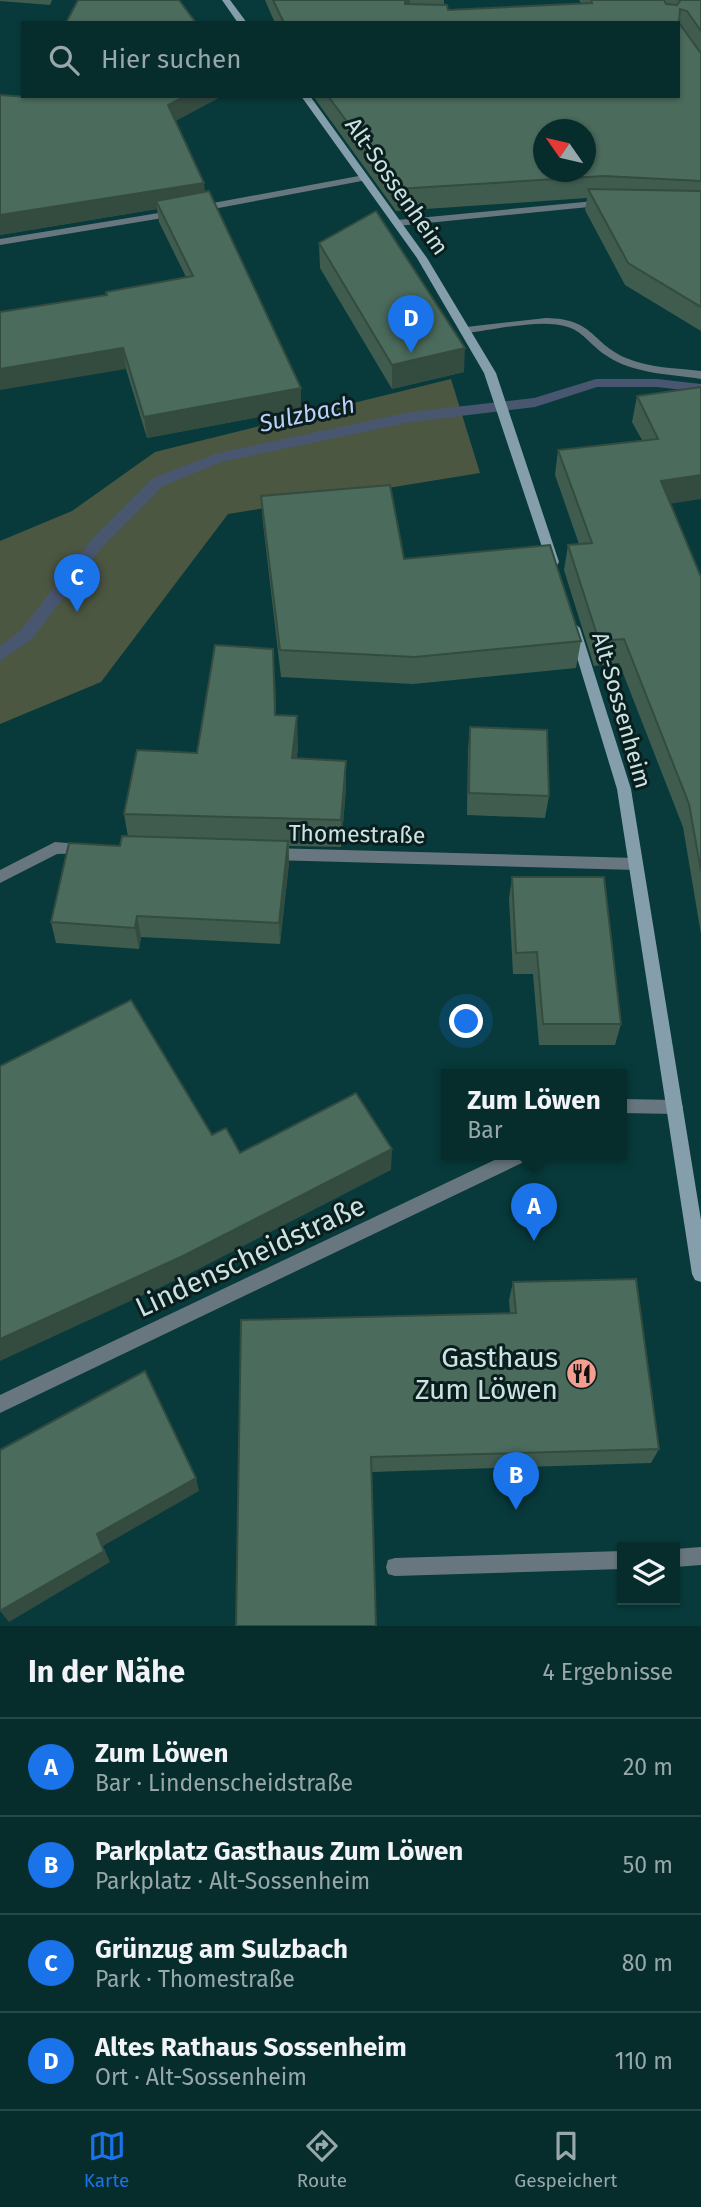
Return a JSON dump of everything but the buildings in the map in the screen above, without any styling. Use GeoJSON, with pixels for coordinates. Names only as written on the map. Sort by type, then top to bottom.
{"type":"FeatureCollection","features":[{"type":"Feature","properties":{"kind":"main road"},"geometry":{"type":"LineString","coordinates":[[226,0],[242,21]]}},
{"type":"Feature","properties":{"kind":"main road","name":"Alt-Sossenheim"},"geometry":{"type":"LineString","coordinates":[[306,98],[397,223],[466,330],[490,373],[558,575]]}},
{"type":"Feature","properties":{"kind":"main road","name":"Alt-Sossenheim"},"geometry":{"type":"LineString","coordinates":[[569,613],[624,789],[701,1274]]}},
{"type":"Feature","properties":{"kind":"street"},"geometry":{"type":"LineString","coordinates":[[0,242],[364,178]]}},
{"type":"Feature","properties":{"kind":"street"},"geometry":{"type":"LineString","coordinates":[[397,223],[615,203]]}},
{"type":"Feature","properties":{"kind":"street"},"geometry":{"type":"LineString","coordinates":[[466,330],[569,323],[584,330],[611,355],[633,364],[701,375]]}},
{"type":"Feature","properties":{"kind":"street"},"geometry":{"type":"LineString","coordinates":[[0,877],[55,848],[96,849]]}},
{"type":"Feature","properties":{"kind":"street","name":"Thomestraße"},"geometry":{"type":"LineString","coordinates":[[248,853],[636,864]]}},
{"type":"Feature","properties":{"kind":"street"},"geometry":{"type":"LineString","coordinates":[[627,1106],[675,1107]]}},
{"type":"Feature","properties":{"kind":"street","name":"Lindenscheidstraße"},"geometry":{"type":"LineString","coordinates":[[0,1404],[512,1160]]}},
{"type":"Feature","properties":{"kind":"street"},"geometry":{"type":"LineString","coordinates":[[680,1558],[701,1556]]}},
{"type":"Feature","properties":{"kind":"street"},"geometry":{"type":"LineString","coordinates":[[395,1567],[617,1560]]}},
{"type":"Feature","properties":{"kind":"green space"},"geometry":{"type":"Polygon","coordinates":[[[451,379],[480,473],[228,514],[101,682],[0,724],[0,541],[72,511],[155,452],[451,379]]]}},
{"type":"Feature","properties":{"kind":"waterway","name":"Sulzbach"},"geometry":{"type":"LineString","coordinates":[[0,655],[26,635],[97,543],[158,482],[218,458],[411,417],[535,402],[596,383],[657,383],[701,388]]}},
{"type":"Feature","properties":{"kind":"place","name":"Altes Rathaus Sossenheim"},"geometry":{"type":"Point","coordinates":[411,353]}},
{"type":"Feature","properties":{"kind":"place","name":"Grünzug am Sulzbach"},"geometry":{"type":"Point","coordinates":[77,612]}},
{"type":"Feature","properties":{"kind":"place","name":"Zum Löwen"},"geometry":{"type":"Point","coordinates":[534,1241]}},
{"type":"Feature","properties":{"kind":"place","name":"Gasthaus Zum Löwen"},"geometry":{"type":"Point","coordinates":[581,1373]}},
{"type":"Feature","properties":{"kind":"place","name":"Parkplatz Gasthaus Zum Löwen"},"geometry":{"type":"Point","coordinates":[516,1510]}}]}
